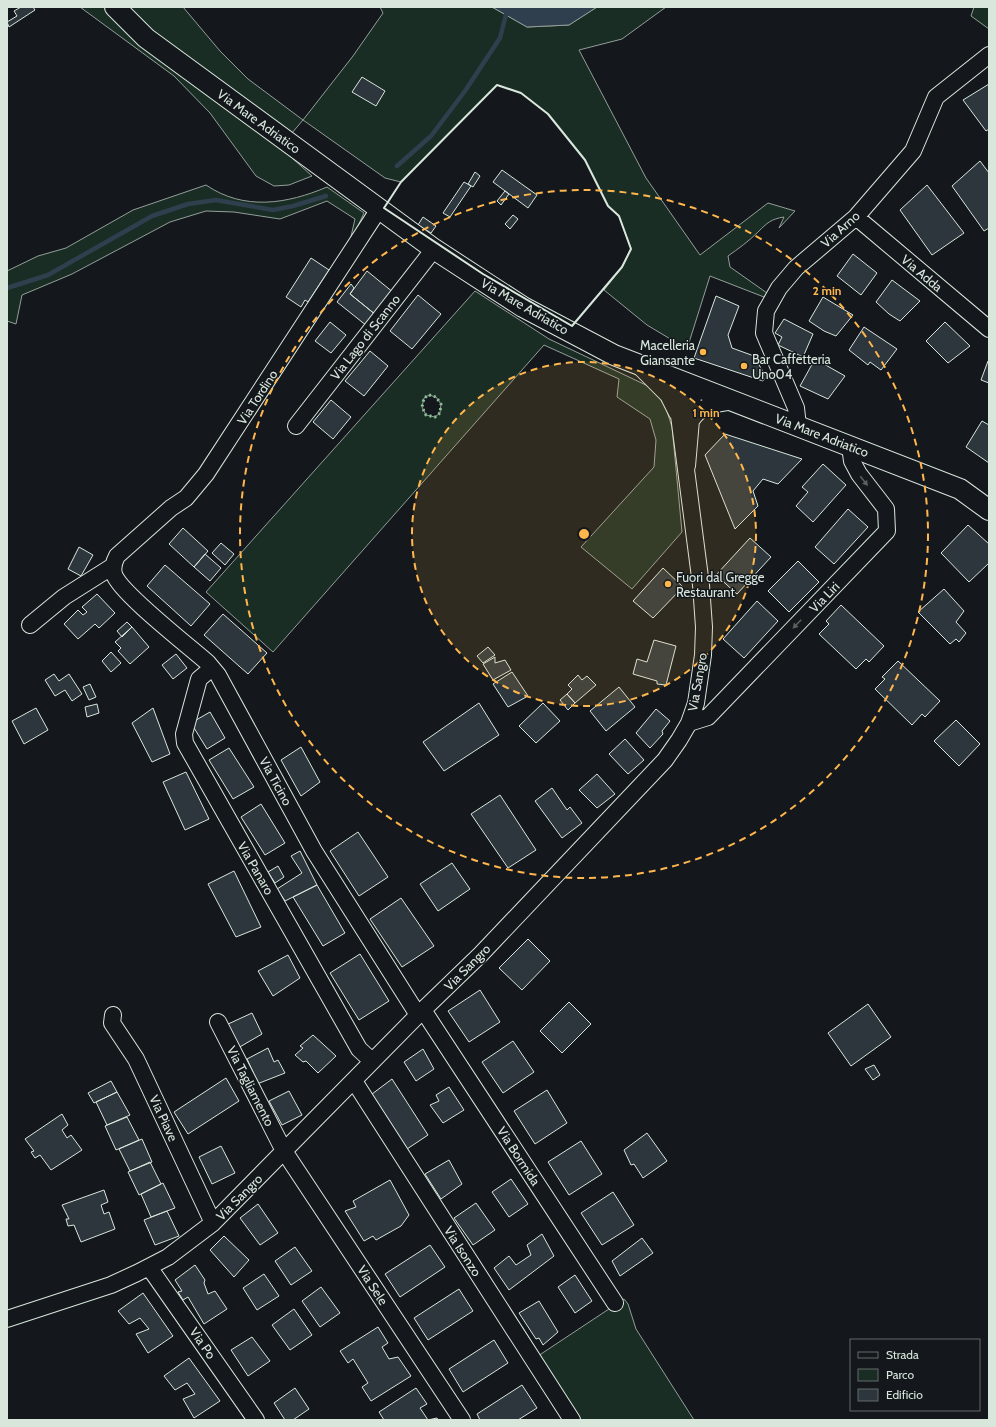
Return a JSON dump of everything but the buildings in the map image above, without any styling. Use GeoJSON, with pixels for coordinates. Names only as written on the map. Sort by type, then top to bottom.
{"type":"FeatureCollection","features":[{"type":"Feature","properties":{"kind":"main road","name":"Via Mare Adriatico"},"geometry":{"type":"LineString","coordinates":[[115,7],[146,38],[434,249],[523,307],[614,355],[960,488],[989,510]]}},
{"type":"Feature","properties":{"kind":"street","name":"Via Arno"},"geometry":{"type":"LineString","coordinates":[[798,426],[796,408],[764,333],[766,310],[779,288],[796,268],[856,217],[913,150],[936,97],[989,55]]}},
{"type":"Feature","properties":{"kind":"street","name":"Via Tordino"},"geometry":{"type":"LineString","coordinates":[[113,566],[116,556],[171,508],[186,498],[206,474],[379,208]]}},
{"type":"Feature","properties":{"kind":"street","name":"Via Adda"},"geometry":{"type":"LineString","coordinates":[[856,217],[989,329]]}},
{"type":"Feature","properties":{"kind":"street","name":"Via Lago di Scanno"},"geometry":{"type":"LineString","coordinates":[[296,426],[434,249]]}},
{"type":"Feature","properties":{"kind":"street","name":"Via Sangro"},"geometry":{"type":"LineString","coordinates":[[635,363],[668,395],[685,420]]}},
{"type":"Feature","properties":{"kind":"street","name":"Via Sangro"},"geometry":{"type":"LineString","coordinates":[[7,1319],[112,1285],[168,1257],[213,1223],[354,1081],[420,1012],[481,954],[664,760],[679,740],[689,722],[696,703],[704,626],[701,586],[687,466],[685,420],[677,400],[684,382]]}},
{"type":"Feature","properties":{"kind":"street"},"geometry":{"type":"LineString","coordinates":[[685,420],[700,409],[712,404],[734,401]]}},
{"type":"Feature","properties":{"kind":"street","name":"Via Liri"},"geometry":{"type":"LineString","coordinates":[[689,722],[708,717],[887,531],[886,509],[859,474],[852,460],[850,446]]}},
{"type":"Feature","properties":{"kind":"street"},"geometry":{"type":"LineString","coordinates":[[30,625],[64,597],[113,566]]}},
{"type":"Feature","properties":{"kind":"street","name":"Via Ticino"},"geometry":{"type":"LineString","coordinates":[[113,566],[114,575],[131,596],[212,668],[314,851],[420,1012]]}},
{"type":"Feature","properties":{"kind":"street","name":"Via Panaro"},"geometry":{"type":"LineString","coordinates":[[212,668],[199,679],[184,734],[185,743],[360,1049],[372,1061]]}},
{"type":"Feature","properties":{"kind":"street","name":"Via Bormida"},"geometry":{"type":"LineString","coordinates":[[420,1012],[616,1303]]}},
{"type":"Feature","properties":{"kind":"street","name":"Via Piave"},"geometry":{"type":"LineString","coordinates":[[113,1015],[112,1023],[136,1059],[213,1223]]}},
{"type":"Feature","properties":{"kind":"street","name":"Via Tagliamento"},"geometry":{"type":"LineString","coordinates":[[218,1022],[284,1151]]}},
{"type":"Feature","properties":{"kind":"street","name":"Via Isonzo"},"geometry":{"type":"LineString","coordinates":[[354,1081],[572,1420]]}},
{"type":"Feature","properties":{"kind":"street","name":"Via Sele"},"geometry":{"type":"LineString","coordinates":[[284,1151],[462,1420]]}},
{"type":"Feature","properties":{"kind":"street","name":"Via Po"},"geometry":{"type":"LineString","coordinates":[[149,1267],[256,1420]]}},
{"type":"Feature","properties":{"kind":"green space"},"geometry":{"type":"Polygon","coordinates":[[[80,7],[183,7],[220,51],[248,79],[303,120],[280,147],[312,176],[289,185],[274,186],[256,176],[210,113],[174,76],[80,7]]]}},
{"type":"Feature","properties":{"kind":"green space"},"geometry":{"type":"Polygon","coordinates":[[[380,7],[492,7],[527,27],[569,25],[597,7],[666,7],[622,39],[579,50],[646,178],[700,255],[768,203],[795,211],[779,228],[784,217],[776,219],[764,226],[747,242],[728,256],[730,267],[767,293],[764,297],[710,276],[687,349],[647,325],[604,290],[622,267],[631,248],[619,217],[608,206],[585,160],[548,114],[521,93],[497,85],[401,182],[385,178],[303,120],[353,56],[383,13],[380,7]]]}},
{"type":"Feature","properties":{"kind":"green space"},"geometry":{"type":"Polygon","coordinates":[[[974,7],[989,7],[989,29],[971,16],[974,7]]]}},
{"type":"Feature","properties":{"kind":"green space"},"geometry":{"type":"Polygon","coordinates":[[[206,185],[235,199],[250,202],[281,201],[297,198],[327,187],[364,213],[349,245],[355,219],[327,201],[280,219],[234,212],[206,211],[170,222],[72,274],[22,295],[16,324],[7,321],[7,271],[38,256],[66,248],[133,210],[206,185]]]}},
{"type":"Feature","properties":{"kind":"green space"},"geometry":{"type":"Polygon","coordinates":[[[475,291],[549,339],[650,387],[665,405],[672,427],[682,532],[632,589],[581,547],[654,467],[656,440],[650,419],[617,397],[619,379],[544,345],[273,652],[206,592],[475,291]],[[429,395],[424,398],[422,407],[426,415],[435,417],[440,413],[441,404],[436,397],[429,395]]]}},
{"type":"Feature","properties":{"kind":"green space"},"geometry":{"type":"Polygon","coordinates":[[[624,1299],[628,1304],[636,1329],[694,1420],[580,1420],[538,1356],[624,1299]]]}},
{"type":"Feature","properties":{"kind":"water"},"geometry":{"type":"Polygon","coordinates":[[[492,7],[597,7],[569,25],[527,27],[492,7]]]}},
{"type":"Feature","properties":{"kind":"waterway"},"geometry":{"type":"LineString","coordinates":[[397,166],[431,136],[465,91],[500,38],[508,7]]}},
{"type":"Feature","properties":{"kind":"waterway"},"geometry":{"type":"LineString","coordinates":[[7,288],[48,275],[152,216],[188,204],[216,200],[273,210],[293,206],[326,196]]}},
{"type":"Feature","properties":{"kind":"hedge"},"geometry":{"type":"LineString","coordinates":[[429,395],[436,397],[441,404],[440,413],[435,417],[426,415],[422,407],[424,398],[429,395]]}},
{"type":"Feature","properties":{"kind":"wall"},"geometry":{"type":"LineString","coordinates":[[497,85],[521,93],[548,114],[585,160],[608,206],[619,216],[631,249],[622,267],[572,326],[483,274],[384,208],[401,182],[497,85]]}},
{"type":"Feature","properties":{"kind":"place","name":"Macelleria Giansante"},"geometry":{"type":"Point","coordinates":[703,352]}},
{"type":"Feature","properties":{"kind":"place","name":"Bar Caffetteria Uno04"},"geometry":{"type":"Point","coordinates":[744,366]}},
{"type":"Feature","properties":{"kind":"place","name":"Fuori dal Gregge Restaurant"},"geometry":{"type":"Point","coordinates":[668,584]}}]}
